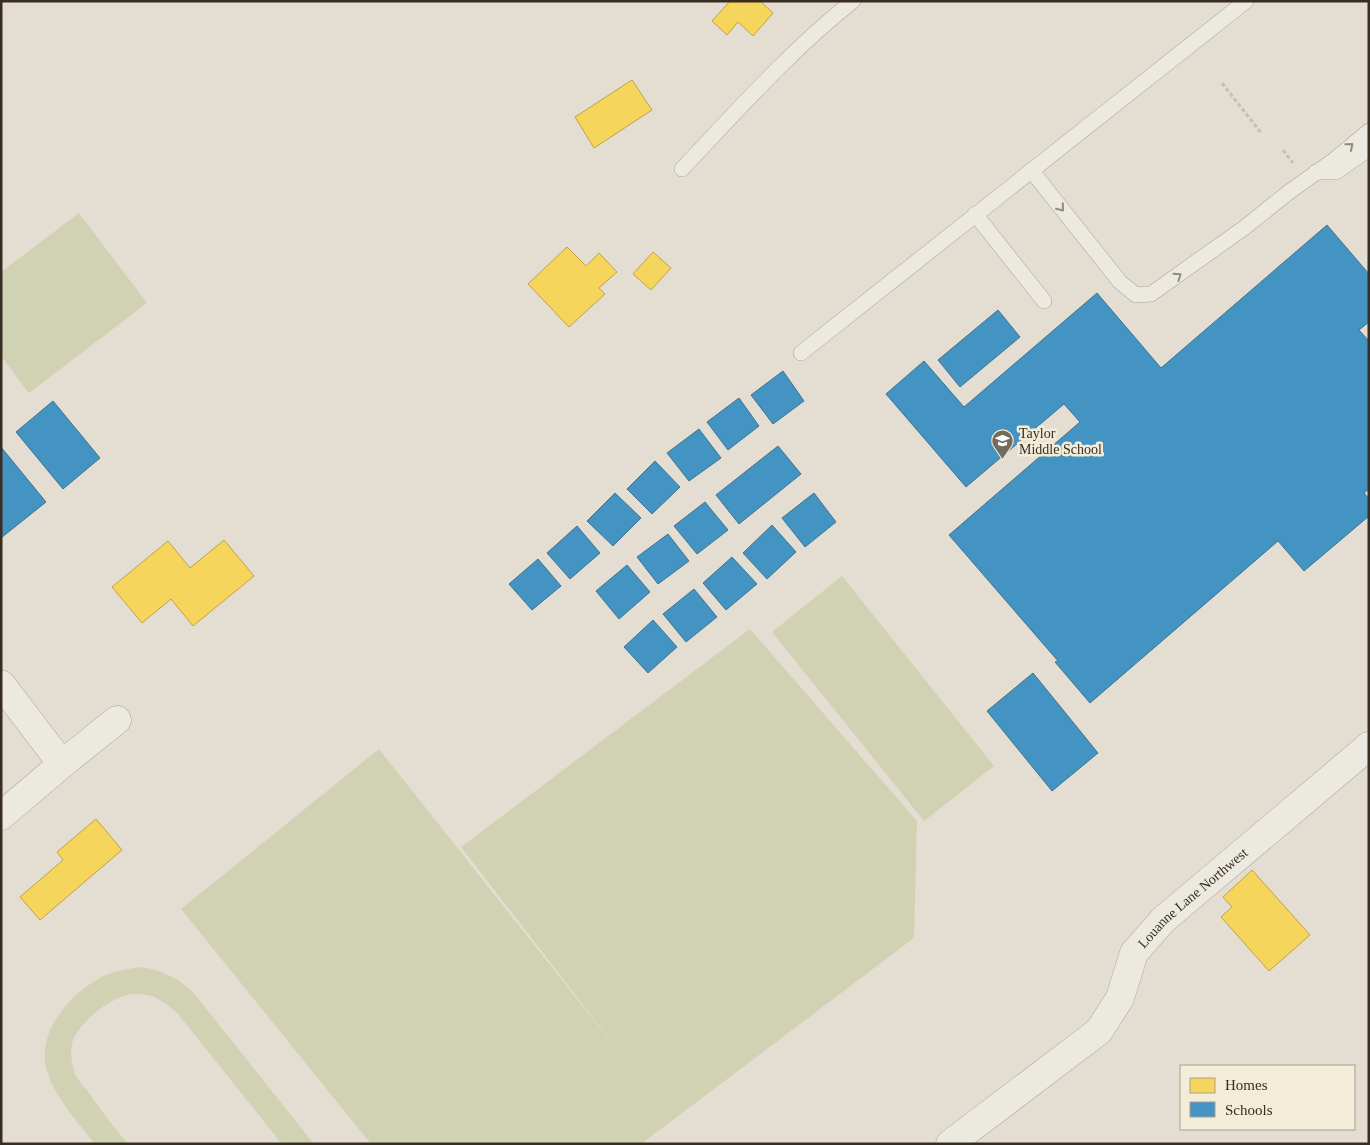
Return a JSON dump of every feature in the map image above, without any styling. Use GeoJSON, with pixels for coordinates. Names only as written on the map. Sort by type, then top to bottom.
{"type":"FeatureCollection","features":[{"type":"Feature","properties":{"kind":"street"},"geometry":{"type":"LineString","coordinates":[[1,684],[62,764]]}},
{"type":"Feature","properties":{"kind":"street"},"geometry":{"type":"LineString","coordinates":[[1,816],[117,720]]}},
{"type":"Feature","properties":{"kind":"street","name":"Louanne Lane Northwest"},"geometry":{"type":"LineString","coordinates":[[950,1144],[1099,1031],[1120,998],[1134,953],[1163,920],[1369,746]]}},
{"type":"Feature","properties":{"kind":"lane"},"geometry":{"type":"LineString","coordinates":[[682,169],[774,72],[828,21],[853,1]]}},
{"type":"Feature","properties":{"kind":"lane"},"geometry":{"type":"LineString","coordinates":[[801,353],[1246,1]]}},
{"type":"Feature","properties":{"kind":"lane"},"geometry":{"type":"LineString","coordinates":[[1031,170],[1120,282],[1136,295],[1150,294],[1244,228],[1369,131]]}},
{"type":"Feature","properties":{"kind":"lane"},"geometry":{"type":"LineString","coordinates":[[1316,172],[1336,172],[1369,149]]}},
{"type":"Feature","properties":{"kind":"lane"},"geometry":{"type":"LineString","coordinates":[[975,214],[1044,301]]}},
{"type":"Feature","properties":{"kind":"path"},"geometry":{"type":"LineString","coordinates":[[1222,83],[1262,134]]}},
{"type":"Feature","properties":{"kind":"path"},"geometry":{"type":"LineString","coordinates":[[1283,150],[1297,167]]}},
{"type":"Feature","properties":{"kind":"green space"},"geometry":{"type":"Polygon","coordinates":[[[79,213],[147,303],[29,393],[1,356],[1,272],[79,213]]]}},
{"type":"Feature","properties":{"kind":"green space"},"geometry":{"type":"Polygon","coordinates":[[[842,576],[994,766],[924,821],[772,632],[842,576]]]}},
{"type":"Feature","properties":{"kind":"green space"},"geometry":{"type":"Polygon","coordinates":[[[750,629],[917,821],[914,938],[641,1144],[371,1144],[181,909],[379,749],[627,1062],[461,847],[750,629]]]}},
{"type":"Feature","properties":{"kind":"green space"},"geometry":{"type":"Polygon","coordinates":[[[141,967],[168,975],[192,991],[314,1144],[282,1144],[178,1014],[160,1000],[144,994],[138,994],[120,998],[100,1009],[83,1024],[73,1040],[71,1055],[76,1075],[128,1144],[95,1144],[68,1109],[51,1081],[47,1071],[45,1056],[46,1042],[59,1014],[80,992],[109,974],[141,967]]]}},
{"type":"Feature","properties":{"kind":"building: Homes"},"geometry":{"type":"Polygon","coordinates":[[[730,1],[760,1],[773,13],[753,36],[738,22],[727,35],[712,21],[730,1]]]}},
{"type":"Feature","properties":{"kind":"building: Homes"},"geometry":{"type":"Polygon","coordinates":[[[632,80],[652,110],[594,148],[575,117],[632,80]]]}},
{"type":"Feature","properties":{"kind":"building: Homes"},"geometry":{"type":"Polygon","coordinates":[[[567,247],[586,266],[599,253],[617,272],[599,288],[605,294],[569,327],[528,284],[567,247]]]}},
{"type":"Feature","properties":{"kind":"building: Homes"},"geometry":{"type":"Polygon","coordinates":[[[653,252],[671,268],[651,290],[633,274],[653,252]]]}},
{"type":"Feature","properties":{"kind":"building: Homes"},"geometry":{"type":"Polygon","coordinates":[[[224,540],[254,576],[193,626],[171,599],[142,623],[112,587],[168,541],[190,568],[224,540]]]}},
{"type":"Feature","properties":{"kind":"building: Homes"},"geometry":{"type":"Polygon","coordinates":[[[96,819],[122,850],[40,920],[20,897],[63,860],[57,852],[96,819]]]}},
{"type":"Feature","properties":{"kind":"building: Homes"},"geometry":{"type":"Polygon","coordinates":[[[1252,870],[1310,935],[1269,971],[1221,917],[1232,907],[1223,897],[1252,870]]]}},
{"type":"Feature","properties":{"kind":"building: Schools"},"geometry":{"type":"Polygon","coordinates":[[[1327,225],[1369,274],[1369,322],[1359,330],[1369,341],[1369,489],[1364,493],[1369,499],[1369,516],[1304,571],[1278,541],[1090,703],[1055,662],[1058,661],[949,535],[1080,422],[1064,404],[966,487],[886,394],[924,361],[964,407],[1097,293],[1161,368],[1327,225]]]}},
{"type":"Feature","properties":{"kind":"building: Schools"},"geometry":{"type":"Polygon","coordinates":[[[998,310],[1020,337],[960,387],[938,360],[998,310]]]}},
{"type":"Feature","properties":{"kind":"building: Schools"},"geometry":{"type":"Polygon","coordinates":[[[783,371],[804,401],[773,424],[751,395],[783,371]]]}},
{"type":"Feature","properties":{"kind":"building: Schools"},"geometry":{"type":"Polygon","coordinates":[[[739,398],[759,426],[728,450],[707,422],[739,398]]]}},
{"type":"Feature","properties":{"kind":"building: Schools"},"geometry":{"type":"Polygon","coordinates":[[[53,401],[100,458],[63,489],[16,432],[53,401]]]}},
{"type":"Feature","properties":{"kind":"building: Schools"},"geometry":{"type":"Polygon","coordinates":[[[699,429],[721,458],[689,481],[667,453],[699,429]]]}},
{"type":"Feature","properties":{"kind":"building: Schools"},"geometry":{"type":"Polygon","coordinates":[[[778,446],[801,474],[739,524],[716,495],[778,446]]]}},
{"type":"Feature","properties":{"kind":"building: Schools"},"geometry":{"type":"Polygon","coordinates":[[[1,447],[46,502],[1,538],[1,447]]]}},
{"type":"Feature","properties":{"kind":"building: Schools"},"geometry":{"type":"Polygon","coordinates":[[[655,461],[680,487],[652,514],[627,489],[655,461]]]}},
{"type":"Feature","properties":{"kind":"building: Schools"},"geometry":{"type":"Polygon","coordinates":[[[615,493],[641,518],[613,546],[587,521],[615,493]]]}},
{"type":"Feature","properties":{"kind":"building: Schools"},"geometry":{"type":"Polygon","coordinates":[[[814,493],[836,522],[805,547],[782,518],[814,493]]]}},
{"type":"Feature","properties":{"kind":"building: Schools"},"geometry":{"type":"Polygon","coordinates":[[[705,502],[728,530],[697,554],[674,526],[705,502]]]}},
{"type":"Feature","properties":{"kind":"building: Schools"},"geometry":{"type":"Polygon","coordinates":[[[772,525],[796,552],[767,579],[743,553],[772,525]]]}},
{"type":"Feature","properties":{"kind":"building: Schools"},"geometry":{"type":"Polygon","coordinates":[[[577,526],[600,553],[570,579],[547,553],[577,526]]]}},
{"type":"Feature","properties":{"kind":"building: Schools"},"geometry":{"type":"Polygon","coordinates":[[[668,534],[689,561],[658,584],[637,557],[668,534]]]}},
{"type":"Feature","properties":{"kind":"building: Schools"},"geometry":{"type":"Polygon","coordinates":[[[732,557],[757,584],[726,610],[703,583],[732,557]]]}},
{"type":"Feature","properties":{"kind":"building: Schools"},"geometry":{"type":"Polygon","coordinates":[[[538,559],[561,586],[532,610],[509,584],[538,559]]]}},
{"type":"Feature","properties":{"kind":"building: Schools"},"geometry":{"type":"Polygon","coordinates":[[[627,565],[650,592],[619,619],[596,591],[627,565]]]}},
{"type":"Feature","properties":{"kind":"building: Schools"},"geometry":{"type":"Polygon","coordinates":[[[694,589],[717,617],[686,642],[663,614],[694,589]]]}},
{"type":"Feature","properties":{"kind":"building: Schools"},"geometry":{"type":"Polygon","coordinates":[[[653,620],[677,647],[648,673],[624,647],[653,620]]]}},
{"type":"Feature","properties":{"kind":"building: Schools"},"geometry":{"type":"Polygon","coordinates":[[[1033,673],[1098,753],[1052,791],[987,711],[1033,673]]]}},
{"type":"Feature","properties":{"kind":"place","name":"Taylor Middle School"},"geometry":{"type":"Point","coordinates":[1003,460]}}]}
